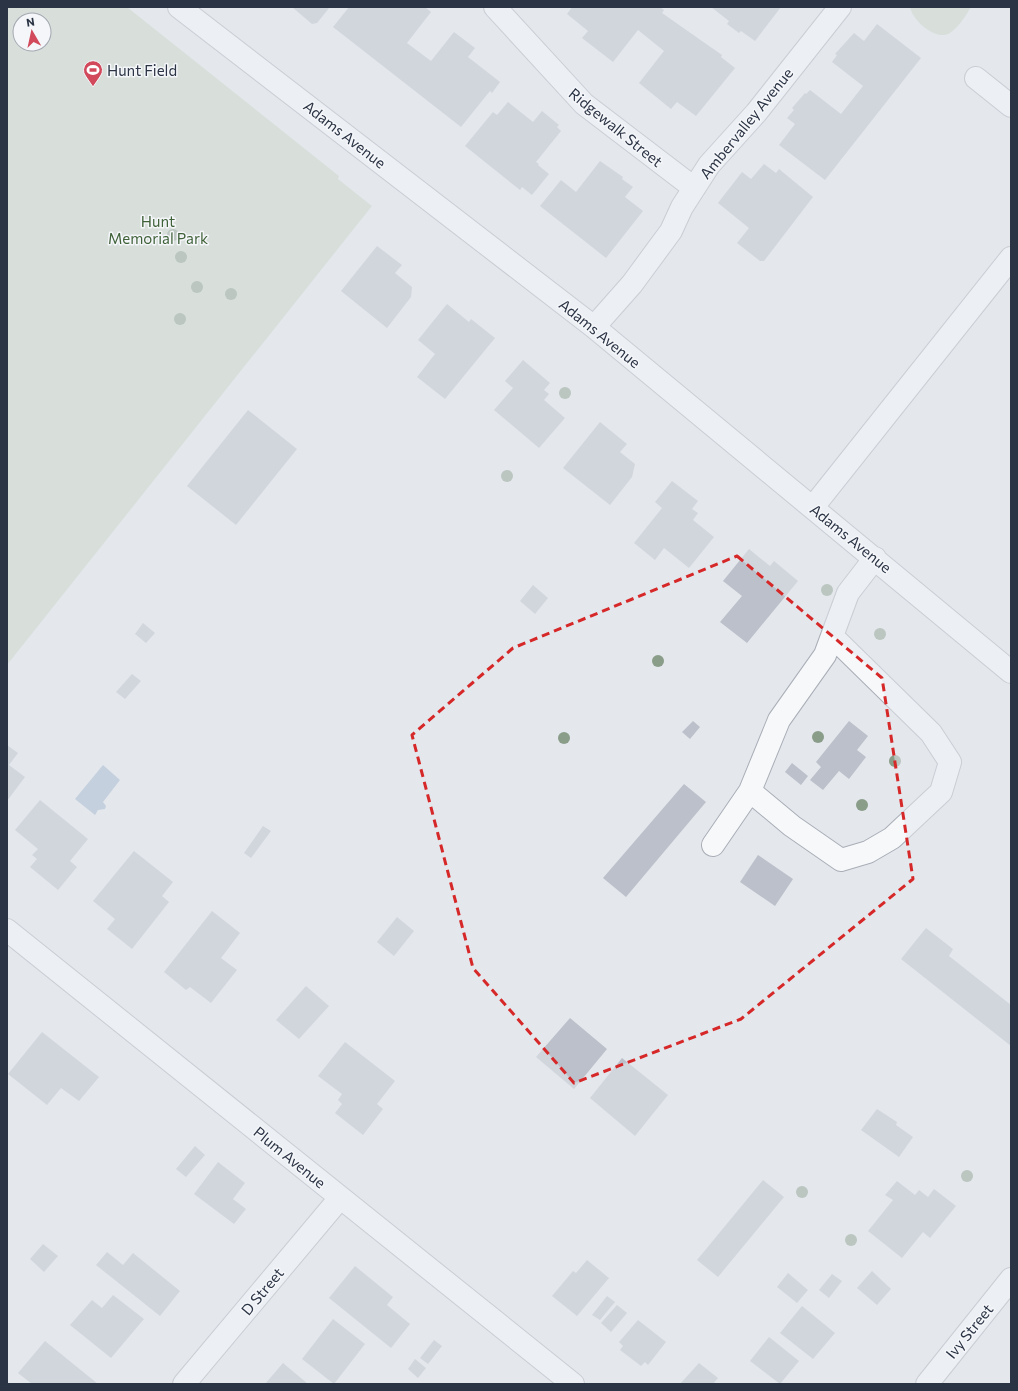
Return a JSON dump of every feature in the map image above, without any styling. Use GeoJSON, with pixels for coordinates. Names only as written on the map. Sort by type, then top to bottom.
{"type":"FeatureCollection","features":[{"type":"Feature","properties":{"kind":"street","name":"Adams Avenue"},"geometry":{"type":"LineString","coordinates":[[180,7],[594,328],[876,558],[1011,672]]}},
{"type":"Feature","properties":{"kind":"street","name":"Ridgewalk Street"},"geometry":{"type":"LineString","coordinates":[[495,7],[584,104],[694,188]]}},
{"type":"Feature","properties":{"kind":"street","name":"Ambervalley Avenue"},"geometry":{"type":"LineString","coordinates":[[594,328],[671,231],[682,207],[709,165],[756,114],[840,7]]}},
{"type":"Feature","properties":{"kind":"street"},"geometry":{"type":"LineString","coordinates":[[976,78],[1011,106]]}},
{"type":"Feature","properties":{"kind":"street"},"geometry":{"type":"LineString","coordinates":[[813,507],[1011,258]]}},
{"type":"Feature","properties":{"kind":"street"},"geometry":{"type":"LineString","coordinates":[[713,845],[750,791],[779,720],[825,655],[848,593],[876,558]]}},
{"type":"Feature","properties":{"kind":"street"},"geometry":{"type":"LineString","coordinates":[[750,791],[792,826],[841,860],[868,852],[892,838],[941,792],[950,762],[931,733],[832,636]]}},
{"type":"Feature","properties":{"kind":"street","name":"Plum Avenue"},"geometry":{"type":"LineString","coordinates":[[7,930],[573,1384]]}},
{"type":"Feature","properties":{"kind":"street","name":"D Street"},"geometry":{"type":"LineString","coordinates":[[184,1384],[340,1198]]}},
{"type":"Feature","properties":{"kind":"street","name":"Ivy Street"},"geometry":{"type":"LineString","coordinates":[[927,1384],[1011,1278]]}},
{"type":"Feature","properties":{"kind":"highlighted area"},"geometry":{"type":"Polygon","coordinates":[[[737,556],[882,678],[913,879],[741,1019],[574,1083],[473,968],[412,735],[513,648],[737,556]]]}},
{"type":"Feature","properties":{"kind":"green space","name":"Hunt Memorial Park"},"geometry":{"type":"Polygon","coordinates":[[[7,7],[127,7],[339,176],[338,179],[372,206],[7,665],[7,7]]]}},
{"type":"Feature","properties":{"kind":"green space"},"geometry":{"type":"Polygon","coordinates":[[[910,7],[971,7],[956,28],[950,33],[938,35],[926,28],[915,18],[910,7]]]}},
{"type":"Feature","properties":{"kind":"water"},"geometry":{"type":"Polygon","coordinates":[[[103,765],[120,780],[103,802],[106,806],[105,809],[98,810],[95,815],[75,799],[103,765]]]}},
{"type":"Feature","properties":{"kind":"building"},"geometry":{"type":"Polygon","coordinates":[[[292,7],[330,7],[317,23],[312,24],[292,7]]]}},
{"type":"Feature","properties":{"kind":"building"},"geometry":{"type":"Polygon","coordinates":[[[349,7],[425,7],[431,12],[407,43],[431,61],[454,32],[475,48],[468,57],[500,82],[492,93],[490,91],[461,127],[333,27],[349,7]]]}},
{"type":"Feature","properties":{"kind":"building"},"geometry":{"type":"Polygon","coordinates":[[[572,7],[660,7],[664,10],[662,13],[722,55],[721,57],[735,68],[696,116],[677,102],[671,109],[639,83],[664,51],[638,30],[613,62],[582,38],[588,31],[567,14],[572,7]]]}},
{"type":"Feature","properties":{"kind":"building"},"geometry":{"type":"Polygon","coordinates":[[[711,7],[781,7],[755,41],[741,31],[739,33],[727,24],[729,21],[711,7]]]}},
{"type":"Feature","properties":{"kind":"building"},"geometry":{"type":"Polygon","coordinates":[[[877,24],[921,58],[825,180],[779,145],[795,124],[787,118],[794,110],[792,108],[805,93],[806,94],[810,90],[841,114],[863,86],[832,62],[837,55],[835,54],[854,33],[864,41],[877,24]]]}},
{"type":"Feature","properties":{"kind":"building"},"geometry":{"type":"Polygon","coordinates":[[[508,102],[533,122],[542,111],[559,125],[557,127],[561,131],[536,162],[549,174],[532,195],[522,187],[520,190],[465,146],[493,112],[497,115],[508,102]]]}},
{"type":"Feature","properties":{"kind":"building"},"geometry":{"type":"Polygon","coordinates":[[[600,161],[623,177],[622,179],[633,187],[625,197],[643,211],[606,258],[540,206],[561,180],[576,192],[600,161]]]}},
{"type":"Feature","properties":{"kind":"building"},"geometry":{"type":"Polygon","coordinates":[[[764,164],[776,173],[779,169],[813,197],[764,261],[760,261],[737,243],[749,228],[718,203],[742,172],[751,179],[764,164]]]}},
{"type":"Feature","properties":{"kind":"building"},"geometry":{"type":"Polygon","coordinates":[[[377,246],[402,265],[395,273],[412,287],[411,297],[387,328],[341,291],[377,246]]]}},
{"type":"Feature","properties":{"kind":"building"},"geometry":{"type":"Polygon","coordinates":[[[447,304],[469,322],[471,319],[495,338],[445,399],[417,377],[435,354],[418,340],[447,304]]]}},
{"type":"Feature","properties":{"kind":"building"},"geometry":{"type":"Polygon","coordinates":[[[523,360],[550,383],[544,390],[549,394],[544,400],[565,418],[539,448],[494,410],[513,388],[505,381],[523,360]]]}},
{"type":"Feature","properties":{"kind":"building"},"geometry":{"type":"Polygon","coordinates":[[[248,410],[297,449],[236,525],[187,486],[248,410]]]}},
{"type":"Feature","properties":{"kind":"building"},"geometry":{"type":"Polygon","coordinates":[[[600,422],[627,444],[620,452],[635,464],[632,477],[610,505],[563,468],[600,422]]]}},
{"type":"Feature","properties":{"kind":"building"},"geometry":{"type":"Polygon","coordinates":[[[672,481],[698,501],[692,509],[698,513],[693,520],[714,537],[689,568],[664,548],[655,560],[634,543],[662,508],[655,502],[672,481]]]}},
{"type":"Feature","properties":{"kind":"building"},"geometry":{"type":"Polygon","coordinates":[[[749,549],[770,566],[774,561],[798,581],[747,643],[720,622],[742,596],[723,581],[749,549]]]}},
{"type":"Feature","properties":{"kind":"building"},"geometry":{"type":"Polygon","coordinates":[[[533,585],[548,598],[535,614],[520,601],[533,585]]]}},
{"type":"Feature","properties":{"kind":"building"},"geometry":{"type":"Polygon","coordinates":[[[143,623],[155,633],[146,643],[135,634],[143,623]]]}},
{"type":"Feature","properties":{"kind":"building"},"geometry":{"type":"Polygon","coordinates":[[[132,674],[141,681],[125,699],[116,692],[132,674]]]}},
{"type":"Feature","properties":{"kind":"building"},"geometry":{"type":"Polygon","coordinates":[[[693,721],[700,727],[690,739],[682,732],[693,721]]]}},
{"type":"Feature","properties":{"kind":"building"},"geometry":{"type":"Polygon","coordinates":[[[849,721],[868,736],[857,750],[866,757],[849,779],[839,771],[823,790],[810,780],[821,767],[816,762],[849,721]]]}},
{"type":"Feature","properties":{"kind":"building"},"geometry":{"type":"Polygon","coordinates":[[[7,745],[18,753],[9,765],[25,777],[7,801],[7,745]]]}},
{"type":"Feature","properties":{"kind":"building"},"geometry":{"type":"Polygon","coordinates":[[[792,763],[808,776],[801,785],[785,772],[792,763]]]}},
{"type":"Feature","properties":{"kind":"building"},"geometry":{"type":"Polygon","coordinates":[[[684,784],[706,802],[626,897],[603,878],[684,784]]]}},
{"type":"Feature","properties":{"kind":"building"},"geometry":{"type":"Polygon","coordinates":[[[40,800],[88,839],[70,861],[77,867],[58,890],[30,867],[37,859],[32,855],[38,849],[15,830],[40,800]]]}},
{"type":"Feature","properties":{"kind":"building"},"geometry":{"type":"Polygon","coordinates":[[[263,826],[271,831],[251,858],[244,853],[263,826]]]}},
{"type":"Feature","properties":{"kind":"building"},"geometry":{"type":"Polygon","coordinates":[[[134,851],[173,882],[162,896],[169,902],[132,949],[107,929],[115,919],[93,901],[134,851]]]}},
{"type":"Feature","properties":{"kind":"building"},"geometry":{"type":"Polygon","coordinates":[[[758,855],[793,879],[775,906],[740,882],[758,855]]]}},
{"type":"Feature","properties":{"kind":"building"},"geometry":{"type":"Polygon","coordinates":[[[212,911],[240,933],[221,958],[237,970],[211,1003],[190,987],[186,990],[164,972],[212,911]]]}},
{"type":"Feature","properties":{"kind":"building"},"geometry":{"type":"Polygon","coordinates":[[[397,917],[414,931],[394,956],[377,942],[397,917]]]}},
{"type":"Feature","properties":{"kind":"building"},"geometry":{"type":"Polygon","coordinates":[[[926,928],[953,949],[949,956],[1011,1005],[1011,1046],[901,959],[926,928]]]}},
{"type":"Feature","properties":{"kind":"building"},"geometry":{"type":"Polygon","coordinates":[[[306,986],[329,1006],[299,1039],[276,1020],[306,986]]]}},
{"type":"Feature","properties":{"kind":"building"},"geometry":{"type":"Polygon","coordinates":[[[570,1018],[607,1049],[574,1089],[536,1057],[570,1018]]]}},
{"type":"Feature","properties":{"kind":"building"},"geometry":{"type":"Polygon","coordinates":[[[42,1032],[99,1077],[79,1101],[61,1088],[47,1105],[8,1074],[42,1032]]]}},
{"type":"Feature","properties":{"kind":"building"},"geometry":{"type":"Polygon","coordinates":[[[345,1042],[395,1081],[377,1104],[383,1109],[363,1135],[335,1113],[342,1104],[338,1100],[342,1094],[318,1076],[345,1042]]]}},
{"type":"Feature","properties":{"kind":"building"},"geometry":{"type":"Polygon","coordinates":[[[622,1058],[668,1095],[635,1136],[590,1098],[622,1058]]]}},
{"type":"Feature","properties":{"kind":"building"},"geometry":{"type":"Polygon","coordinates":[[[877,1109],[897,1122],[896,1125],[913,1137],[899,1157],[861,1130],[877,1109]]]}},
{"type":"Feature","properties":{"kind":"building"},"geometry":{"type":"Polygon","coordinates":[[[195,1146],[205,1155],[186,1177],[176,1169],[195,1146]]]}},
{"type":"Feature","properties":{"kind":"building"},"geometry":{"type":"Polygon","coordinates":[[[218,1162],[245,1183],[233,1199],[246,1209],[234,1224],[194,1194],[218,1162]]]}},
{"type":"Feature","properties":{"kind":"building"},"geometry":{"type":"Polygon","coordinates":[[[763,1180],[784,1197],[718,1277],[697,1260],[763,1180]]]}},
{"type":"Feature","properties":{"kind":"building"},"geometry":{"type":"Polygon","coordinates":[[[897,1181],[915,1195],[919,1190],[928,1197],[934,1189],[956,1206],[930,1238],[923,1232],[902,1258],[868,1231],[893,1200],[885,1195],[897,1181]]]}},
{"type":"Feature","properties":{"kind":"building"},"geometry":{"type":"Polygon","coordinates":[[[43,1244],[58,1256],[44,1272],[30,1259],[43,1244]]]}},
{"type":"Feature","properties":{"kind":"building"},"geometry":{"type":"Polygon","coordinates":[[[107,1252],[123,1265],[133,1253],[180,1291],[160,1316],[96,1265],[107,1252]]]}},
{"type":"Feature","properties":{"kind":"building"},"geometry":{"type":"Polygon","coordinates":[[[587,1260],[609,1278],[577,1316],[552,1296],[573,1271],[576,1273],[587,1260]]]}},
{"type":"Feature","properties":{"kind":"building"},"geometry":{"type":"Polygon","coordinates":[[[355,1266],[393,1297],[387,1305],[410,1324],[391,1348],[329,1298],[355,1266]]]}},
{"type":"Feature","properties":{"kind":"building"},"geometry":{"type":"Polygon","coordinates":[[[872,1271],[891,1289],[877,1305],[857,1288],[872,1271]]]}},
{"type":"Feature","properties":{"kind":"building"},"geometry":{"type":"Polygon","coordinates":[[[788,1273],[808,1290],[797,1303],[777,1287],[788,1273]]]}},
{"type":"Feature","properties":{"kind":"building"},"geometry":{"type":"Polygon","coordinates":[[[832,1274],[842,1281],[829,1298],[819,1290],[832,1274]]]}},
{"type":"Feature","properties":{"kind":"building"},"geometry":{"type":"Polygon","coordinates":[[[113,1295],[144,1319],[111,1358],[70,1325],[92,1300],[102,1308],[113,1295]]]}},
{"type":"Feature","properties":{"kind":"building"},"geometry":{"type":"Polygon","coordinates":[[[607,1296],[615,1302],[600,1320],[592,1315],[607,1296]]]}},
{"type":"Feature","properties":{"kind":"building"},"geometry":{"type":"Polygon","coordinates":[[[617,1305],[627,1313],[611,1332],[601,1323],[617,1305]]]}},
{"type":"Feature","properties":{"kind":"building"},"geometry":{"type":"Polygon","coordinates":[[[802,1306],[835,1333],[813,1359],[780,1333],[802,1306]]]}},
{"type":"Feature","properties":{"kind":"building"},"geometry":{"type":"Polygon","coordinates":[[[333,1319],[365,1344],[334,1384],[302,1359],[333,1319]]]}},
{"type":"Feature","properties":{"kind":"building"},"geometry":{"type":"Polygon","coordinates":[[[638,1320],[666,1342],[648,1365],[645,1362],[641,1366],[620,1350],[623,1346],[619,1342],[638,1320]]]}},
{"type":"Feature","properties":{"kind":"building"},"geometry":{"type":"Polygon","coordinates":[[[769,1337],[799,1361],[780,1384],[750,1361],[769,1337]]]}},
{"type":"Feature","properties":{"kind":"building"},"geometry":{"type":"Polygon","coordinates":[[[434,1340],[442,1346],[428,1364],[420,1358],[434,1340]]]}},
{"type":"Feature","properties":{"kind":"building"},"geometry":{"type":"Polygon","coordinates":[[[45,1341],[98,1384],[32,1384],[18,1373],[45,1341]]]}},
{"type":"Feature","properties":{"kind":"building"},"geometry":{"type":"Polygon","coordinates":[[[415,1359],[426,1368],[418,1378],[408,1369],[415,1359]]]}},
{"type":"Feature","properties":{"kind":"building"},"geometry":{"type":"Polygon","coordinates":[[[283,1363],[308,1384],[265,1384],[283,1363]]]}},
{"type":"Feature","properties":{"kind":"building"},"geometry":{"type":"Polygon","coordinates":[[[699,1363],[718,1378],[713,1384],[680,1384],[699,1363]]]}},
{"type":"Feature","properties":{"kind":"place","name":"Hunt Field"},"geometry":{"type":"Point","coordinates":[93,87]}}]}
